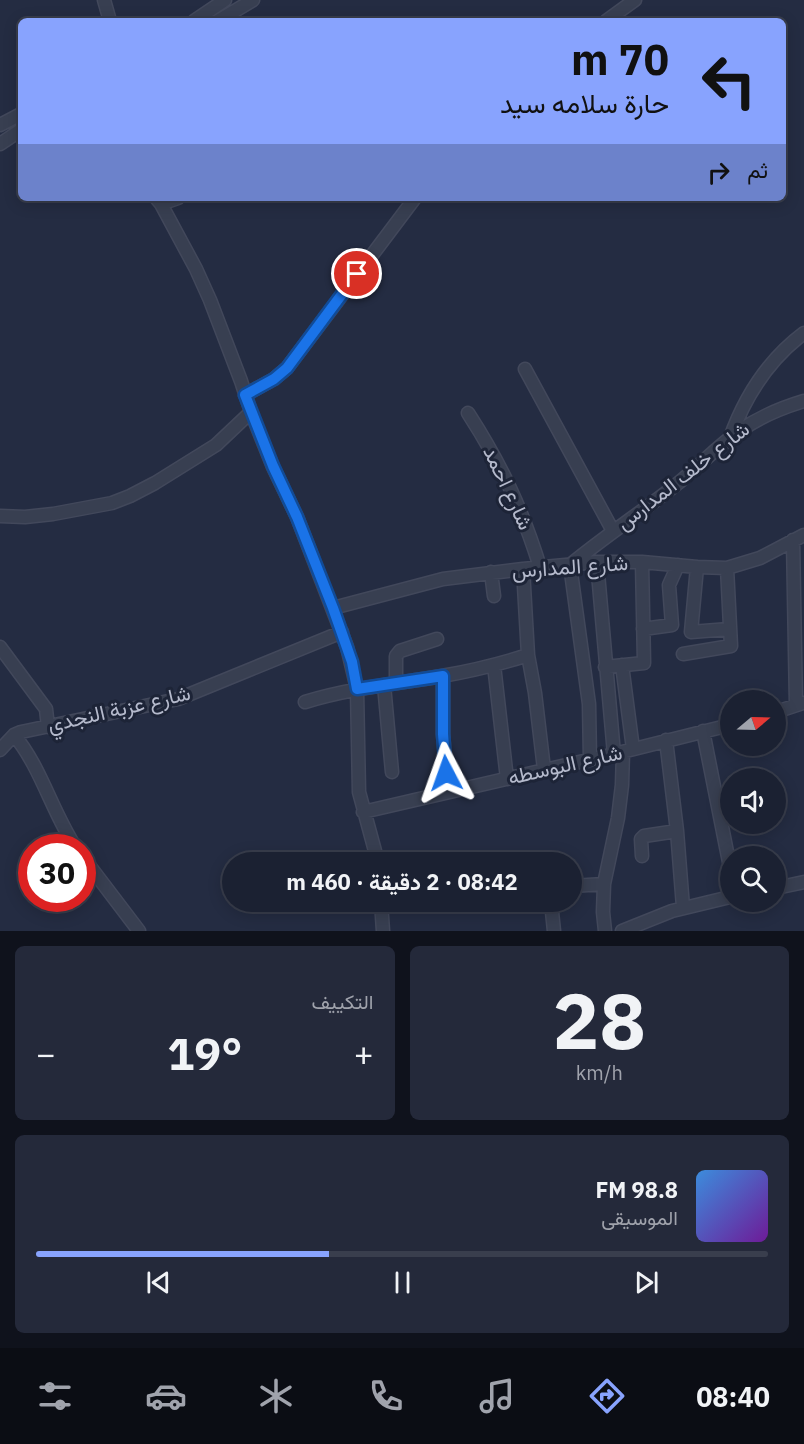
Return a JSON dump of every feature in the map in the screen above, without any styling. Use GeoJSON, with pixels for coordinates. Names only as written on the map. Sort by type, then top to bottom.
{"type":"FeatureCollection","features":[{"type":"Feature","properties":{"kind":"street"},"geometry":{"type":"LineString","coordinates":[[104,0],[109,18]]}},
{"type":"Feature","properties":{"kind":"street"},"geometry":{"type":"LineString","coordinates":[[198,18],[225,0]]}},
{"type":"Feature","properties":{"kind":"street"},"geometry":{"type":"LineString","coordinates":[[223,18],[253,0]]}},
{"type":"Feature","properties":{"kind":"street"},"geometry":{"type":"LineString","coordinates":[[610,18],[635,0]]}},
{"type":"Feature","properties":{"kind":"street"},"geometry":{"type":"LineString","coordinates":[[0,125],[18,116]]}},
{"type":"Feature","properties":{"kind":"street"},"geometry":{"type":"LineString","coordinates":[[0,144],[18,132]]}},
{"type":"Feature","properties":{"kind":"street"},"geometry":{"type":"LineString","coordinates":[[159,201],[196,269],[227,343],[251,412],[297,517],[352,662],[357,689],[359,792],[375,852]]}},
{"type":"Feature","properties":{"kind":"street"},"geometry":{"type":"LineString","coordinates":[[245,395],[274,379],[287,368],[413,201]]}},
{"type":"Feature","properties":{"kind":"street"},"geometry":{"type":"LineString","coordinates":[[730,439],[748,395],[785,349],[804,333]]}},
{"type":"Feature","properties":{"kind":"street"},"geometry":{"type":"LineString","coordinates":[[525,369],[613,531]]}},
{"type":"Feature","properties":{"kind":"street","name":"شارع خلف المدارس"},"geometry":{"type":"LineString","coordinates":[[570,565],[693,472],[730,439],[760,418],[804,401]]}},
{"type":"Feature","properties":{"kind":"street"},"geometry":{"type":"LineString","coordinates":[[0,516],[25,517],[53,514],[102,505],[130,496],[216,445],[251,412]]}},
{"type":"Feature","properties":{"kind":"street","name":"شارع احمد"},"geometry":{"type":"LineString","coordinates":[[468,413],[511,487],[540,567]]}},
{"type":"Feature","properties":{"kind":"street"},"geometry":{"type":"LineString","coordinates":[[799,538],[800,704]]}},
{"type":"Feature","properties":{"kind":"street","name":"شارع المدارس"},"geometry":{"type":"LineString","coordinates":[[333,608],[421,584],[523,568],[597,562],[642,562],[728,568],[760,558],[799,538]]}},
{"type":"Feature","properties":{"kind":"street"},"geometry":{"type":"LineString","coordinates":[[597,562],[605,667],[610,702],[623,752]]}},
{"type":"Feature","properties":{"kind":"street"},"geometry":{"type":"LineString","coordinates":[[605,667],[644,663],[642,562]]}},
{"type":"Feature","properties":{"kind":"street"},"geometry":{"type":"LineString","coordinates":[[570,565],[589,704],[590,759]]}},
{"type":"Feature","properties":{"kind":"street"},"geometry":{"type":"LineString","coordinates":[[643,629],[672,625],[669,585],[678,566]]}},
{"type":"Feature","properties":{"kind":"street"},"geometry":{"type":"LineString","coordinates":[[697,567],[691,632],[729,629]]}},
{"type":"Feature","properties":{"kind":"street"},"geometry":{"type":"LineString","coordinates":[[523,568],[528,655],[544,769]]}},
{"type":"Feature","properties":{"kind":"street"},"geometry":{"type":"LineString","coordinates":[[682,654],[731,646],[728,568]]}},
{"type":"Feature","properties":{"kind":"street"},"geometry":{"type":"LineString","coordinates":[[491,572],[494,596]]}},
{"type":"Feature","properties":{"kind":"street","name":"شارع عزبة النجدي"},"geometry":{"type":"LineString","coordinates":[[14,735],[178,699],[342,632]]}},
{"type":"Feature","properties":{"kind":"street"},"geometry":{"type":"LineString","coordinates":[[392,772],[390,684],[396,656],[400,651],[437,639]]}},
{"type":"Feature","properties":{"kind":"street"},"geometry":{"type":"LineString","coordinates":[[0,647],[46,709],[48,727]]}},
{"type":"Feature","properties":{"kind":"street"},"geometry":{"type":"LineString","coordinates":[[305,702],[357,689],[443,676],[528,655]]}},
{"type":"Feature","properties":{"kind":"street"},"geometry":{"type":"LineString","coordinates":[[495,665],[507,779]]}},
{"type":"Feature","properties":{"kind":"street"},"geometry":{"type":"LineString","coordinates":[[605,931],[604,884],[618,818],[622,785],[627,701],[622,665]]}},
{"type":"Feature","properties":{"kind":"street"},"geometry":{"type":"LineString","coordinates":[[443,676],[443,734],[448,792]]}},
{"type":"Feature","properties":{"kind":"street"},"geometry":{"type":"LineString","coordinates":[[589,704],[627,701]]}},
{"type":"Feature","properties":{"kind":"street","name":"شارع البوسطه"},"geometry":{"type":"LineString","coordinates":[[363,812],[720,727]]}},
{"type":"Feature","properties":{"kind":"street"},"geometry":{"type":"LineString","coordinates":[[703,731],[726,846]]}},
{"type":"Feature","properties":{"kind":"street"},"geometry":{"type":"LineString","coordinates":[[0,750],[14,735],[27,751],[68,834]]}},
{"type":"Feature","properties":{"kind":"street"},"geometry":{"type":"LineString","coordinates":[[666,740],[683,907]]}},
{"type":"Feature","properties":{"kind":"street"},"geometry":{"type":"LineString","coordinates":[[642,856],[641,839],[644,836],[677,831]]}},
{"type":"Feature","properties":{"kind":"street"},"geometry":{"type":"LineString","coordinates":[[96,874],[139,931]]}},
{"type":"Feature","properties":{"kind":"street"},"geometry":{"type":"LineString","coordinates":[[786,886],[804,882]]}},
{"type":"Feature","properties":{"kind":"street"},"geometry":{"type":"LineString","coordinates":[[582,885],[604,884]]}},
{"type":"Feature","properties":{"kind":"street"},"geometry":{"type":"LineString","coordinates":[[622,931],[647,926],[683,907],[720,899]]}},
{"type":"Feature","properties":{"kind":"street"},"geometry":{"type":"LineString","coordinates":[[382,912],[383,931]]}},
{"type":"Feature","properties":{"kind":"street"},"geometry":{"type":"LineString","coordinates":[[552,912],[554,931]]}},
{"type":"Feature","properties":{"kind":"route"},"geometry":{"type":"LineString","coordinates":[[357,274],[287,368],[262,387],[245,395],[333,608],[352,662],[357,689],[443,676],[446,773]]}}]}
